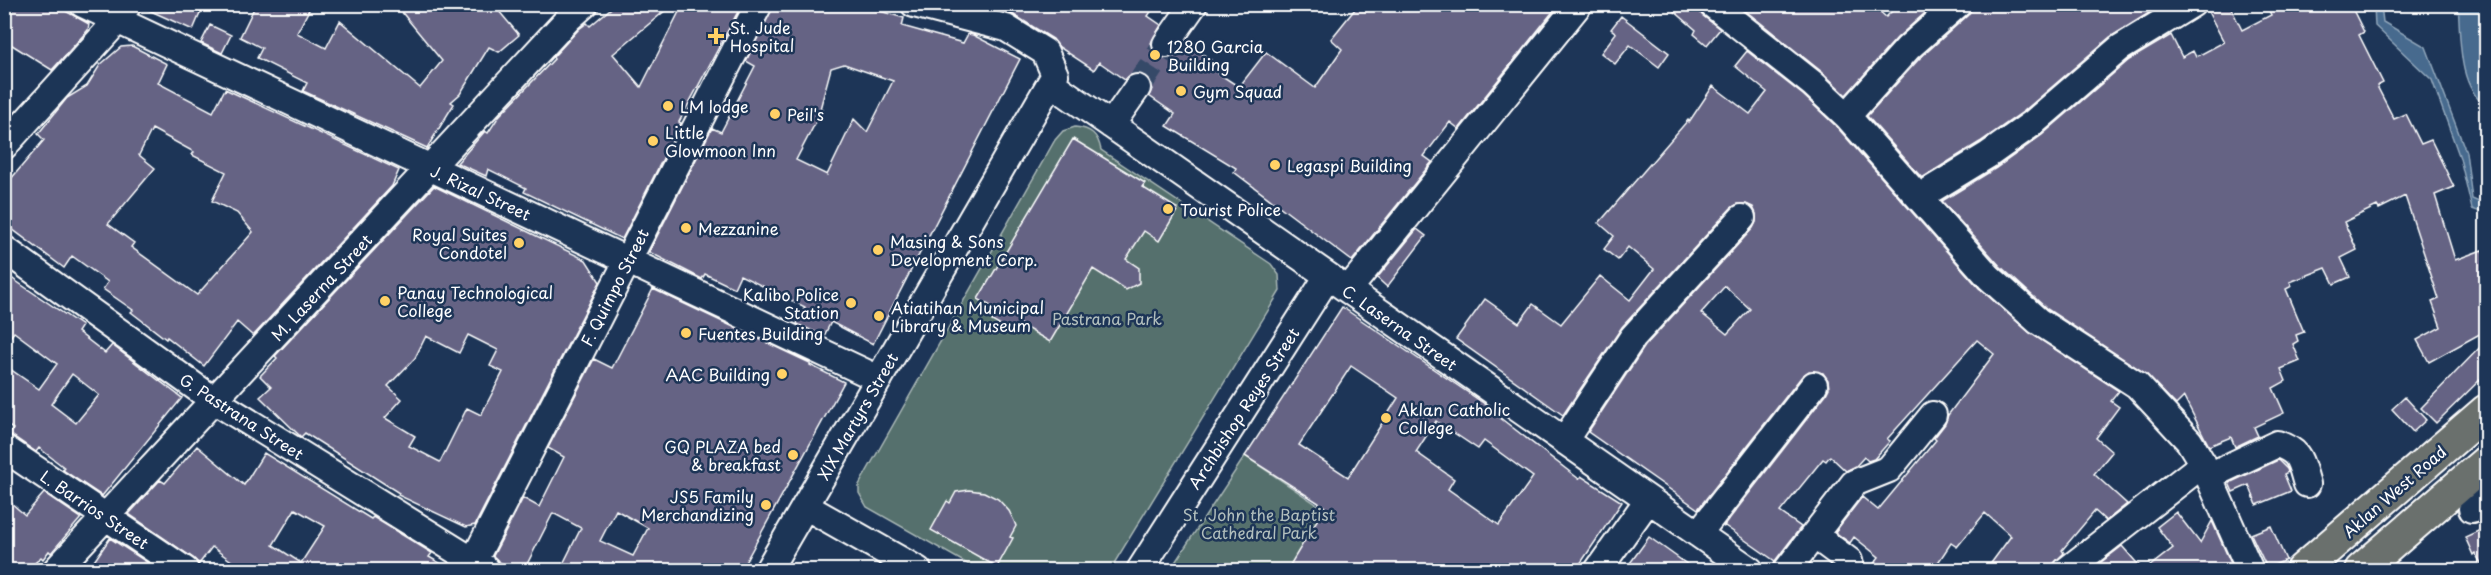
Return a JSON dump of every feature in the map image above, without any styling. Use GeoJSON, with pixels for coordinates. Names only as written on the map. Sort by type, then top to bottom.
{"type":"FeatureCollection","features":[{"type":"Feature","properties":{"kind":"main road","name":"Aklan West Road"},"geometry":{"type":"LineString","coordinates":[[2302,570],[2487,411]]}},
{"type":"Feature","properties":{"kind":"main road"},"geometry":{"type":"LineString","coordinates":[[2361,570],[2487,462]]}},
{"type":"Feature","properties":{"kind":"street","name":"J. Rizal Street"},"geometry":{"type":"LineString","coordinates":[[83,4],[123,13],[431,168],[879,379]]}},
{"type":"Feature","properties":{"kind":"street","name":"M. Laserna Street"},"geometry":{"type":"LineString","coordinates":[[56,570],[569,18],[585,4]]}},
{"type":"Feature","properties":{"kind":"street","name":"F. Quimpo Street"},"geometry":{"type":"LineString","coordinates":[[477,567],[627,261],[759,4]]}},
{"type":"Feature","properties":{"kind":"street","name":"C. Laserna Street"},"geometry":{"type":"LineString","coordinates":[[914,4],[1006,28],[1045,52],[1053,79],[1111,125],[1750,570]]}},
{"type":"Feature","properties":{"kind":"street"},"geometry":{"type":"LineString","coordinates":[[1166,44],[1194,4]]}},
{"type":"Feature","properties":{"kind":"street","name":"Archbishop Reyes Street"},"geometry":{"type":"LineString","coordinates":[[1140,570],[1338,283],[1579,4]]}},
{"type":"Feature","properties":{"kind":"street"},"geometry":{"type":"LineString","coordinates":[[1712,4],[1813,84],[1847,116],[1989,277],[2038,321],[2137,385],[2189,441],[2206,470],[2250,570]]}},
{"type":"Feature","properties":{"kind":"street"},"geometry":{"type":"LineString","coordinates":[[1847,116],[1908,48],[1958,4]]}},
{"type":"Feature","properties":{"kind":"street"},"geometry":{"type":"LineString","coordinates":[[1919,197],[1988,155],[2033,123],[2120,48],[2192,4]]}},
{"type":"Feature","properties":{"kind":"street"},"geometry":{"type":"LineString","coordinates":[[4,146],[123,13]]}},
{"type":"Feature","properties":{"kind":"street","name":"XIX Martyrs Street"},"geometry":{"type":"LineString","coordinates":[[768,570],[1053,79]]}},
{"type":"Feature","properties":{"kind":"street"},"geometry":{"type":"LineString","coordinates":[[1111,125],[1137,88]]}},
{"type":"Feature","properties":{"kind":"street"},"geometry":{"type":"LineString","coordinates":[[1564,441],[1633,337],[1742,218]]}},
{"type":"Feature","properties":{"kind":"street","name":"G. Pastrana Street"},"geometry":{"type":"LineString","coordinates":[[4,249],[215,401],[477,567]]}},
{"type":"Feature","properties":{"kind":"street"},"geometry":{"type":"LineString","coordinates":[[1698,534],[1814,385]]}},
{"type":"Feature","properties":{"kind":"street"},"geometry":{"type":"LineString","coordinates":[[1787,570],[1854,483],[1889,469],[1933,415]]}},
{"type":"Feature","properties":{"kind":"street"},"geometry":{"type":"LineString","coordinates":[[2067,570],[2206,470],[2277,444],[2287,447],[2298,455],[2307,484]]}},
{"type":"Feature","properties":{"kind":"street","name":"L. Barrios Street"},"geometry":{"type":"LineString","coordinates":[[4,448],[185,570]]}},
{"type":"Feature","properties":{"kind":"street"},"geometry":{"type":"LineString","coordinates":[[1598,570],[1648,500]]}},
{"type":"Feature","properties":{"kind":"street"},"geometry":{"type":"LineString","coordinates":[[805,506],[918,570]]}},
{"type":"Feature","properties":{"kind":"street"},"geometry":{"type":"LineString","coordinates":[[1814,535],[1849,561],[1851,570]]}},
{"type":"Feature","properties":{"kind":"green space","name":"Pastrana Park"},"geometry":{"type":"Polygon","coordinates":[[[1075,127],[1089,131],[1096,136],[1101,150],[1271,264],[1279,275],[1280,291],[1110,570],[978,570],[867,507],[859,493],[859,485],[1055,140],[1063,131],[1075,127]]]}},
{"type":"Feature","properties":{"kind":"green space","name":"St. John the Baptist Cathedral Park"},"geometry":{"type":"Polygon","coordinates":[[[1245,456],[1414,570],[1170,570],[1245,456]]]}},
{"type":"Feature","properties":{"kind":"water"},"geometry":{"type":"Polygon","coordinates":[[[2374,5],[2381,5],[2383,22],[2426,47],[2466,152],[2472,199],[2486,205],[2486,214],[2472,209],[2460,158],[2432,80],[2375,26],[2374,5]]]}},
{"type":"Feature","properties":{"kind":"water"},"geometry":{"type":"Polygon","coordinates":[[[2458,5],[2486,5],[2486,106],[2477,97],[2465,74],[2458,5]]]}},
{"type":"Feature","properties":{"kind":"building"},"geometry":{"type":"Polygon","coordinates":[[[4,4],[53,4],[89,24],[88,30],[52,70],[4,40],[4,4]]]}},
{"type":"Feature","properties":{"kind":"building"},"geometry":{"type":"Polygon","coordinates":[[[143,4],[204,4],[193,30],[142,7],[143,4]]]}},
{"type":"Feature","properties":{"kind":"building"},"geometry":{"type":"Polygon","coordinates":[[[256,4],[312,4],[297,33],[326,48],[340,21],[420,88],[442,61],[395,4],[493,4],[519,35],[499,52],[489,47],[460,94],[451,102],[454,104],[427,148],[303,91],[307,83],[257,58],[262,48],[240,37],[256,4]]]}},
{"type":"Feature","properties":{"kind":"building"},"geometry":{"type":"Polygon","coordinates":[[[616,4],[673,4],[613,54],[641,87],[683,4],[742,4],[679,122],[681,123],[622,239],[524,192],[526,188],[488,169],[486,176],[457,163],[485,131],[488,133],[499,116],[554,59],[553,57],[579,29],[587,23],[590,26],[616,4]]]}},
{"type":"Feature","properties":{"kind":"building"},"geometry":{"type":"Polygon","coordinates":[[[774,4],[856,4],[904,18],[902,26],[963,43],[968,34],[973,35],[1020,59],[873,344],[831,322],[824,336],[797,324],[805,307],[740,275],[734,288],[705,274],[702,279],[649,252],[712,128],[721,132],[755,66],[746,61],[774,4]],[[844,64],[831,68],[820,109],[822,110],[796,160],[827,175],[854,119],[867,132],[893,81],[844,64]]]}},
{"type":"Feature","properties":{"kind":"building"},"geometry":{"type":"Polygon","coordinates":[[[988,4],[1156,4],[1148,16],[1161,25],[1151,43],[1158,57],[1165,59],[1173,57],[1186,42],[1211,60],[1207,66],[1239,87],[1266,52],[1315,88],[1342,49],[1331,39],[1359,4],[1559,4],[1459,129],[1450,122],[1424,156],[1432,162],[1352,261],[1234,172],[1236,168],[1167,126],[1175,114],[1149,96],[1152,89],[1146,76],[1138,73],[1130,75],[1125,80],[1099,62],[1094,70],[1059,47],[1053,39],[1014,15],[988,4]]]}},
{"type":"Feature","properties":{"kind":"building"},"geometry":{"type":"Polygon","coordinates":[[[1666,4],[1697,4],[1702,15],[1720,29],[1707,45],[1694,34],[1696,30],[1666,4]]]}},
{"type":"Feature","properties":{"kind":"building"},"geometry":{"type":"Polygon","coordinates":[[[1737,4],[1871,4],[1886,17],[1899,4],[1935,4],[1897,38],[1846,95],[1822,72],[1737,4]]]}},
{"type":"Feature","properties":{"kind":"building"},"geometry":{"type":"Polygon","coordinates":[[[1973,4],[2143,4],[2149,13],[2110,37],[2024,111],[1922,178],[1867,116],[1919,59],[1968,15],[1973,4]]]}},
{"type":"Feature","properties":{"kind":"building"},"geometry":{"type":"Polygon","coordinates":[[[2207,4],[2229,4],[2242,30],[2271,15],[2266,4],[2350,4],[2364,32],[2359,35],[2383,83],[2377,86],[2394,119],[2406,114],[2421,144],[2431,140],[2454,187],[2435,195],[2455,260],[2482,250],[2487,260],[2487,330],[2429,362],[2417,340],[2441,327],[2432,302],[2439,299],[2405,196],[2344,222],[2357,250],[2341,258],[2350,277],[2334,284],[2326,268],[2290,282],[2292,286],[2286,289],[2304,332],[2296,335],[2298,341],[2293,344],[2300,361],[2281,369],[2286,381],[2273,388],[2284,413],[2254,427],[2258,436],[2235,447],[2231,437],[2209,446],[2184,397],[2176,405],[2145,373],[2047,309],[2000,266],[1942,201],[1996,168],[2042,135],[2129,60],[2171,35],[2182,57],[2193,51],[2196,57],[2224,42],[2206,8],[2207,4]]]}},
{"type":"Feature","properties":{"kind":"building"},"geometry":{"type":"Polygon","coordinates":[[[1621,16],[1669,53],[1659,67],[1630,45],[1615,64],[1601,53],[1616,33],[1611,29],[1621,16]]]}},
{"type":"Feature","properties":{"kind":"building"},"geometry":{"type":"Polygon","coordinates":[[[210,25],[231,35],[222,53],[201,43],[210,25]]]}},
{"type":"Feature","properties":{"kind":"building"},"geometry":{"type":"Polygon","coordinates":[[[132,46],[167,64],[158,83],[213,112],[225,89],[399,170],[392,186],[253,336],[237,322],[204,366],[103,289],[108,282],[72,256],[64,268],[4,223],[4,187],[44,140],[38,134],[67,98],[87,86],[100,65],[121,47],[132,46]],[[152,129],[139,155],[155,168],[108,224],[134,243],[131,247],[197,295],[253,232],[237,213],[212,201],[226,172],[192,155],[194,152],[152,129]]]}},
{"type":"Feature","properties":{"kind":"building"},"geometry":{"type":"Polygon","coordinates":[[[1747,51],[1803,95],[1836,126],[1979,288],[2030,333],[2119,391],[2111,401],[2119,407],[2096,438],[2112,452],[2094,474],[2127,504],[2106,521],[2095,511],[2062,550],[2064,553],[2053,564],[2052,570],[1986,570],[2011,536],[1985,513],[1957,547],[1951,543],[1933,570],[1869,570],[1879,557],[1854,537],[1850,543],[1835,532],[1862,497],[1878,510],[1936,440],[1934,438],[1945,424],[1948,415],[1994,354],[1977,340],[1887,439],[1890,441],[1874,459],[1868,461],[1864,457],[1856,466],[1846,471],[1830,456],[1826,461],[1823,459],[1780,512],[1801,527],[1775,561],[1725,526],[1723,527],[1826,394],[1829,388],[1828,380],[1823,373],[1809,371],[1802,376],[1698,509],[1588,432],[1645,346],[1753,228],[1756,214],[1753,207],[1746,204],[1738,204],[1731,208],[1622,327],[1563,415],[1456,339],[1485,299],[1519,323],[1533,304],[1561,324],[1600,276],[1630,300],[1654,269],[1628,247],[1618,260],[1604,249],[1614,236],[1599,223],[1688,120],[1689,122],[1713,86],[1750,114],[1767,92],[1735,66],[1747,51]],[[1725,286],[1701,313],[1727,334],[1750,309],[1725,286]]]}},
{"type":"Feature","properties":{"kind":"building"},"geometry":{"type":"Polygon","coordinates":[[[1073,139],[1145,183],[1142,187],[1178,209],[1159,241],[1144,231],[1126,259],[1139,268],[1139,283],[1126,290],[1093,269],[1050,342],[1018,323],[1013,333],[992,321],[998,310],[978,299],[1073,139]]]}},
{"type":"Feature","properties":{"kind":"building"},"geometry":{"type":"Polygon","coordinates":[[[434,186],[586,260],[600,282],[475,525],[466,527],[398,495],[399,493],[305,433],[301,437],[260,397],[271,387],[260,376],[277,358],[275,356],[434,186]],[[468,335],[459,353],[426,336],[415,358],[388,386],[402,399],[385,418],[415,436],[409,446],[440,462],[467,408],[481,415],[503,372],[490,366],[498,350],[468,335]]]}},
{"type":"Feature","properties":{"kind":"building"},"geometry":{"type":"Polygon","coordinates":[[[1417,229],[1426,236],[1387,287],[1377,278],[1417,229]]]}},
{"type":"Feature","properties":{"kind":"building"},"geometry":{"type":"Polygon","coordinates":[[[4,273],[82,326],[78,332],[105,353],[112,345],[182,398],[102,496],[63,470],[65,468],[39,448],[36,452],[10,434],[13,429],[4,423],[4,365],[39,389],[57,364],[14,332],[4,345],[4,273]],[[72,374],[51,404],[76,423],[99,395],[72,374]]]}},
{"type":"Feature","properties":{"kind":"building"},"geometry":{"type":"Polygon","coordinates":[[[653,289],[810,363],[844,382],[741,570],[560,570],[581,528],[553,513],[524,570],[516,570],[499,562],[493,556],[523,498],[539,507],[564,457],[548,448],[594,359],[612,368],[653,289]],[[616,510],[600,541],[633,556],[648,528],[616,510]]]}},
{"type":"Feature","properties":{"kind":"building","name":"Aklan Catholic College"},"geometry":{"type":"Polygon","coordinates":[[[1342,307],[1501,415],[1499,417],[1579,479],[1581,476],[1622,502],[1576,570],[1287,570],[1325,507],[1245,456],[1342,307]],[[1351,366],[1299,445],[1348,477],[1398,398],[1351,366]],[[1436,421],[1416,452],[1454,479],[1448,489],[1499,525],[1533,477],[1484,441],[1478,449],[1436,421]]]}},
{"type":"Feature","properties":{"kind":"building"},"geometry":{"type":"Polygon","coordinates":[[[2487,340],[2487,373],[2436,423],[2421,408],[2487,340]]]}},
{"type":"Feature","properties":{"kind":"building"},"geometry":{"type":"Polygon","coordinates":[[[2405,397],[2426,420],[2413,432],[2392,409],[2405,397]]]}},
{"type":"Feature","properties":{"kind":"building"},"geometry":{"type":"Polygon","coordinates":[[[197,446],[244,485],[264,453],[371,519],[373,517],[432,553],[429,557],[452,570],[244,570],[212,547],[199,564],[129,514],[160,480],[165,483],[197,446]],[[295,509],[273,545],[301,563],[325,526],[295,509]]]}},
{"type":"Feature","properties":{"kind":"building"},"geometry":{"type":"Polygon","coordinates":[[[2278,460],[2287,469],[2288,472],[2284,474],[2291,491],[2257,505],[2249,485],[2233,492],[2229,483],[2278,460]]]}},
{"type":"Feature","properties":{"kind":"building"},"geometry":{"type":"Polygon","coordinates":[[[969,490],[984,492],[998,499],[1009,511],[1016,526],[1010,537],[1013,538],[997,567],[931,530],[947,501],[950,503],[956,492],[969,490]]]}},
{"type":"Feature","properties":{"kind":"building"},"geometry":{"type":"Polygon","coordinates":[[[44,493],[81,518],[51,553],[49,551],[43,559],[41,557],[28,570],[4,570],[4,497],[25,515],[44,493]]]}},
{"type":"Feature","properties":{"kind":"building"},"geometry":{"type":"Polygon","coordinates":[[[2176,512],[2200,543],[2212,521],[2234,570],[2145,570],[2173,548],[2157,527],[2176,512]]]}},
{"type":"Feature","properties":{"kind":"building"},"geometry":{"type":"Polygon","coordinates":[[[2271,526],[2286,560],[2267,568],[2251,534],[2271,526]]]}},
{"type":"Feature","properties":{"kind":"building"},"geometry":{"type":"Polygon","coordinates":[[[2487,527],[2487,570],[2485,570],[2475,553],[2473,555],[2465,537],[2487,527]]]}},
{"type":"Feature","properties":{"kind":"building"},"geometry":{"type":"Polygon","coordinates":[[[1649,537],[1695,570],[1625,570],[1649,537]]]}},
{"type":"Feature","properties":{"kind":"building"},"geometry":{"type":"Polygon","coordinates":[[[110,538],[159,570],[88,570],[110,538]]]}},
{"type":"Feature","properties":{"kind":"building"},"geometry":{"type":"Polygon","coordinates":[[[2122,546],[2143,570],[2091,570],[2122,546]]]}},
{"type":"Feature","properties":{"kind":"tunnel"},"geometry":{"type":"LineString","coordinates":[[1137,88],[1166,44]]}},
{"type":"Feature","properties":{"kind":"place","name":"St. Jude Hospital"},"geometry":{"type":"Point","coordinates":[716,36]}},
{"type":"Feature","properties":{"kind":"place","name":"1280 Garcia Building"},"geometry":{"type":"Point","coordinates":[1155,55]}},
{"type":"Feature","properties":{"kind":"place","name":"Gym Squad"},"geometry":{"type":"Point","coordinates":[1181,91]}},
{"type":"Feature","properties":{"kind":"place","name":"LM lodge"},"geometry":{"type":"Point","coordinates":[668,106]}},
{"type":"Feature","properties":{"kind":"place","name":"Peil's"},"geometry":{"type":"Point","coordinates":[775,114]}},
{"type":"Feature","properties":{"kind":"place","name":"Little Glowmoon Inn"},"geometry":{"type":"Point","coordinates":[653,141]}},
{"type":"Feature","properties":{"kind":"place","name":"Legaspi Building"},"geometry":{"type":"Point","coordinates":[1275,165]}},
{"type":"Feature","properties":{"kind":"place","name":"Tourist Police"},"geometry":{"type":"Point","coordinates":[1168,209]}},
{"type":"Feature","properties":{"kind":"place","name":"Mezzanine"},"geometry":{"type":"Point","coordinates":[686,228]}},
{"type":"Feature","properties":{"kind":"place","name":"Royal Suites Condotel"},"geometry":{"type":"Point","coordinates":[519,243]}},
{"type":"Feature","properties":{"kind":"place","name":"Masing & Sons Development Corp."},"geometry":{"type":"Point","coordinates":[878,250]}},
{"type":"Feature","properties":{"kind":"place","name":"Panay Technological College"},"geometry":{"type":"Point","coordinates":[385,301]}},
{"type":"Feature","properties":{"kind":"place","name":"Kalibo Police Station"},"geometry":{"type":"Point","coordinates":[851,303]}},
{"type":"Feature","properties":{"kind":"place","name":"Atiatihan Municipal Library & Museum"},"geometry":{"type":"Point","coordinates":[879,316]}},
{"type":"Feature","properties":{"kind":"place","name":"Fuentes Building"},"geometry":{"type":"Point","coordinates":[686,333]}},
{"type":"Feature","properties":{"kind":"place","name":"AAC Building"},"geometry":{"type":"Point","coordinates":[782,374]}},
{"type":"Feature","properties":{"kind":"place","name":"Aklan Catholic College"},"geometry":{"type":"Point","coordinates":[1386,418]}},
{"type":"Feature","properties":{"kind":"place","name":"GQ PLAZA bed & breakfast"},"geometry":{"type":"Point","coordinates":[793,455]}},
{"type":"Feature","properties":{"kind":"place","name":"JS5 Family Merchandizing"},"geometry":{"type":"Point","coordinates":[766,505]}}]}
